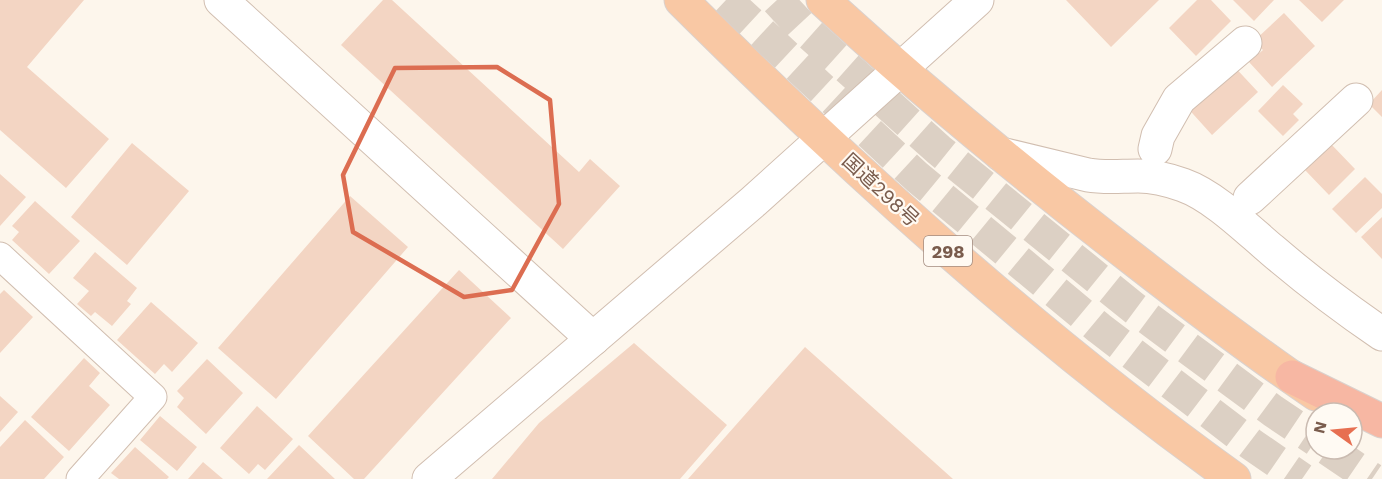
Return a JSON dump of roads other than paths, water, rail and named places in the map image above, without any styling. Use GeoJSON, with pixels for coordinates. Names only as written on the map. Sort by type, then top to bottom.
{"type":"FeatureCollection","features":[{"type":"Feature","properties":{"kind":"highway","name":"国道298号"},"geometry":{"type":"LineString","coordinates":[[681,0],[824,138],[1010,305],[1206,469],[1234,479]]}},
{"type":"Feature","properties":{"kind":"highway"},"geometry":{"type":"LineString","coordinates":[[823,0],[1001,154],[1169,286],[1326,401]]}},
{"type":"Feature","properties":{"kind":"highway"},"geometry":{"type":"LineString","coordinates":[[1292,378],[1382,421]]}},
{"type":"Feature","properties":{"kind":"highway"},"geometry":{"type":"LineString","coordinates":[[1364,426],[1382,438]]}},
{"type":"Feature","properties":{"kind":"street"},"geometry":{"type":"LineString","coordinates":[[220,0],[592,339]]}},
{"type":"Feature","properties":{"kind":"street"},"geometry":{"type":"LineString","coordinates":[[429,479],[754,201],[977,0]]}},
{"type":"Feature","properties":{"kind":"street"},"geometry":{"type":"LineString","coordinates":[[1155,149],[1158,136],[1179,99],[1245,43]]}},
{"type":"Feature","properties":{"kind":"street"},"geometry":{"type":"LineString","coordinates":[[1250,198],[1356,100]]}},
{"type":"Feature","properties":{"kind":"street"},"geometry":{"type":"LineString","coordinates":[[1001,154],[1088,175],[1161,178],[1192,188],[1226,211],[1306,279],[1382,334]]}},
{"type":"Feature","properties":{"kind":"lane"},"geometry":{"type":"LineString","coordinates":[[0,256],[153,397],[80,479]]}},
{"type":"Feature","properties":{"kind":"tunnel"},"geometry":{"type":"LineString","coordinates":[[726,0],[917,177],[1099,328],[1251,444],[1302,479]]}},
{"type":"Feature","properties":{"kind":"tunnel"},"geometry":{"type":"LineString","coordinates":[[777,0],[802,27],[939,150],[1134,308],[1304,432]]}},
{"type":"Feature","properties":{"kind":"tunnel"},"geometry":{"type":"LineString","coordinates":[[1346,461],[1372,479]]}}]}
